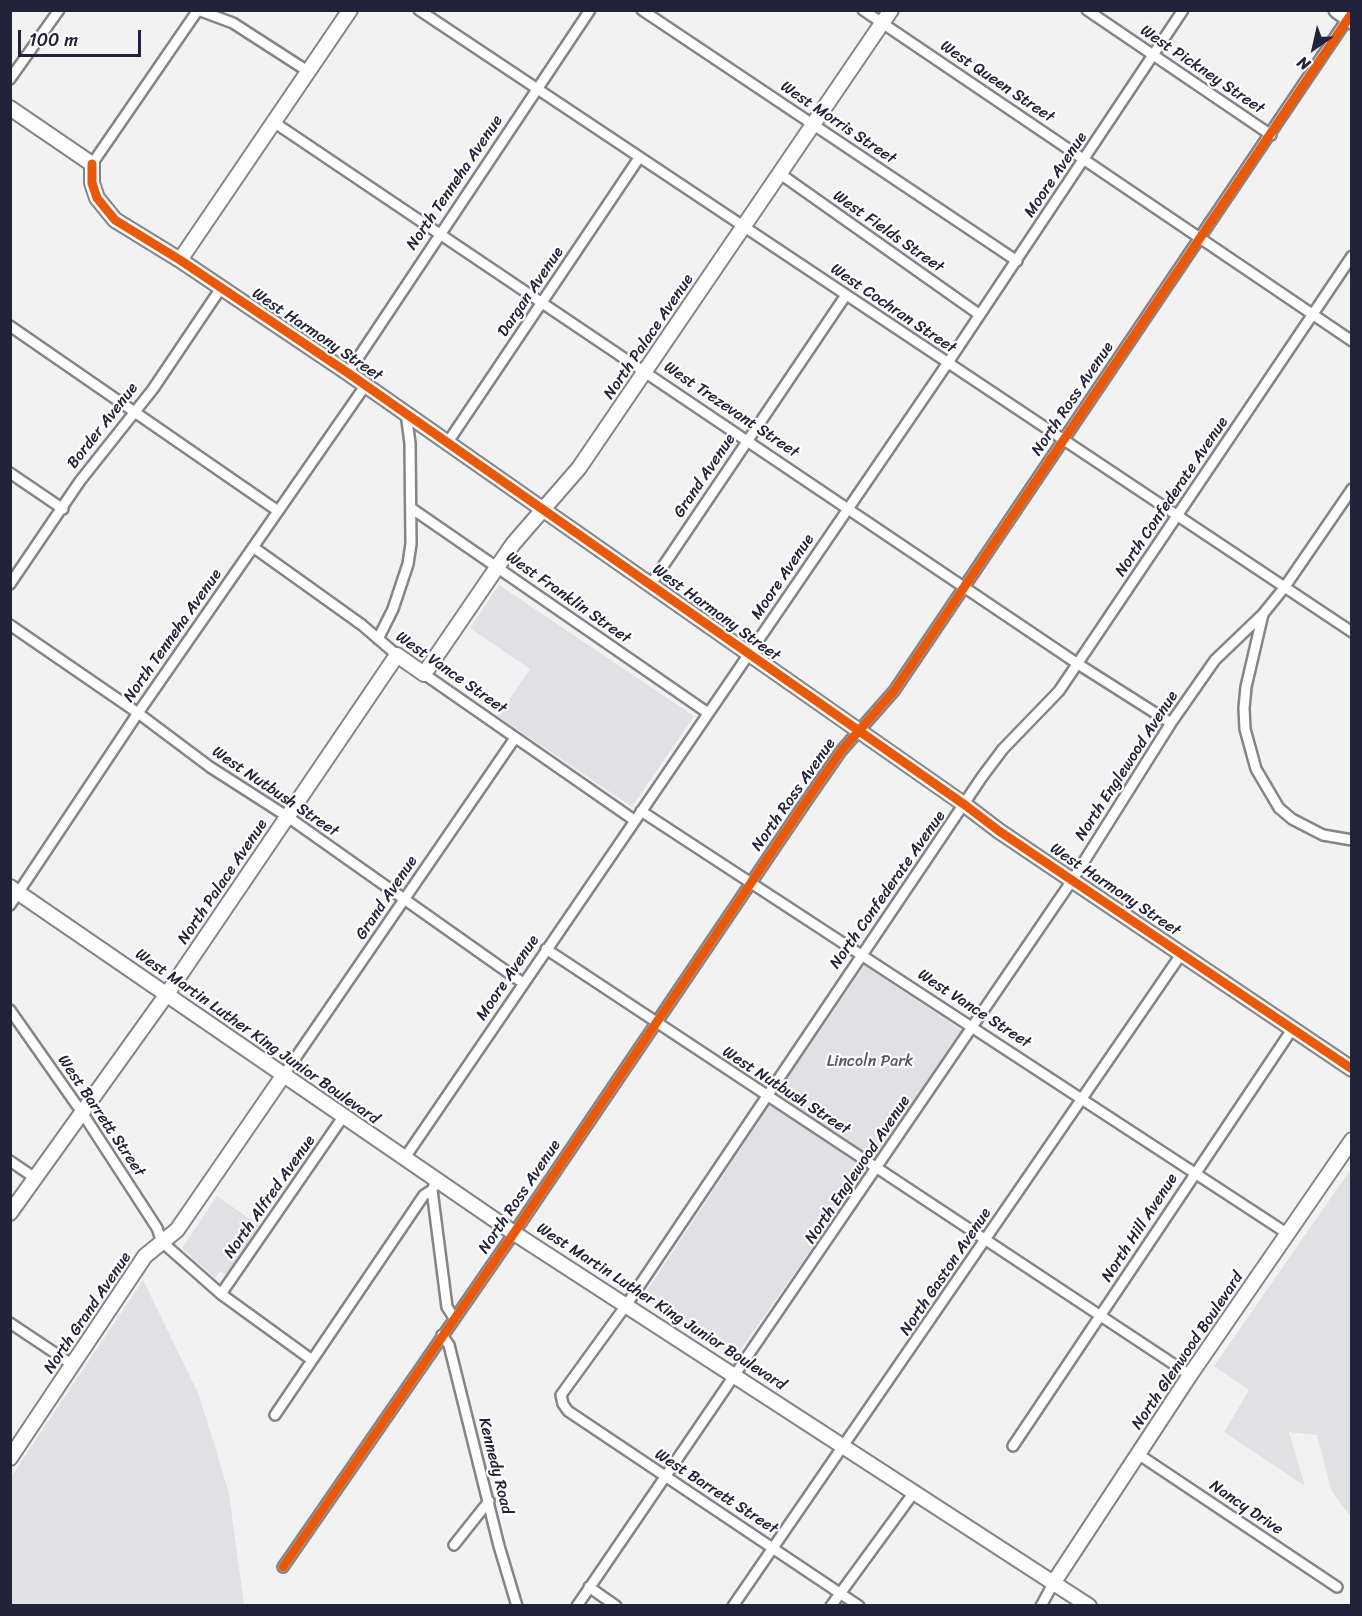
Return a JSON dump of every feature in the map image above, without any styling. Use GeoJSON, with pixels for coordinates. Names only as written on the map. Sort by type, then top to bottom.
{"type":"FeatureCollection","features":[{"type":"Feature","properties":{"kind":"street"},"geometry":{"type":"LineString","coordinates":[[10,79],[59,10]]}},
{"type":"Feature","properties":{"kind":"street"},"geometry":{"type":"LineString","coordinates":[[10,108],[92,164],[198,10],[233,23],[309,72]]}},
{"type":"Feature","properties":{"kind":"street"},"geometry":{"type":"LineString","coordinates":[[180,260],[350,10]]}},
{"type":"Feature","properties":{"kind":"street","name":"West Cochran Street"},"geometry":{"type":"LineString","coordinates":[[419,10],[1352,632]]}},
{"type":"Feature","properties":{"kind":"street","name":"North Tenneha Avenue"},"geometry":{"type":"LineString","coordinates":[[348,373],[438,233],[590,10]]}},
{"type":"Feature","properties":{"kind":"street","name":"West Morris Street"},"geometry":{"type":"LineString","coordinates":[[642,10],[1017,261]]}},
{"type":"Feature","properties":{"kind":"street","name":"West Queen Street"},"geometry":{"type":"LineString","coordinates":[[863,10],[1352,341]]}},
{"type":"Feature","properties":{"kind":"street","name":"North Palace Avenue"},"geometry":{"type":"LineString","coordinates":[[424,674],[496,566],[532,519],[579,468],[891,10]]}},
{"type":"Feature","properties":{"kind":"street","name":"West Pickney Street"},"geometry":{"type":"LineString","coordinates":[[1087,10],[1271,135]]}},
{"type":"Feature","properties":{"kind":"street","name":"Moore Avenue"},"geometry":{"type":"LineString","coordinates":[[404,1159],[1017,261],[1184,10]]}},
{"type":"Feature","properties":{"kind":"street","name":"North Ross Avenue"},"geometry":{"type":"LineString","coordinates":[[283,1567],[514,1233],[841,751],[894,692],[1271,135],[1347,16]]}},
{"type":"Feature","properties":{"kind":"street","name":"West Trezevant Street"},"geometry":{"type":"LineString","coordinates":[[275,123],[1078,663],[1171,723]]}},
{"type":"Feature","properties":{"kind":"street","name":"Dargan Avenue"},"geometry":{"type":"LineString","coordinates":[[448,442],[639,158]]}},
{"type":"Feature","properties":{"kind":"street","name":"West Harmony Street"},"geometry":{"type":"LineString","coordinates":[[92,164],[92,183],[97,198],[106,212],[348,373],[999,831],[1352,1069]]}},
{"type":"Feature","properties":{"kind":"street","name":"West Fields Street"},"geometry":{"type":"LineString","coordinates":[[779,173],[980,315]]}},
{"type":"Feature","properties":{"kind":"street","name":"North Confederate Avenue"},"geometry":{"type":"LineString","coordinates":[[561,1400],[765,1096],[1003,749],[1059,691],[1352,256]]}},
{"type":"Feature","properties":{"kind":"street","name":"Border Avenue"},"geometry":{"type":"LineString","coordinates":[[10,584],[87,472],[135,412],[220,288]]}},
{"type":"Feature","properties":{"kind":"street","name":"Grand Avenue"},"geometry":{"type":"LineString","coordinates":[[651,584],[846,295]]}},
{"type":"Feature","properties":{"kind":"street"},"geometry":{"type":"LineString","coordinates":[[10,326],[278,512]]}},
{"type":"Feature","properties":{"kind":"street","name":"North Tenneha Avenue"},"geometry":{"type":"LineString","coordinates":[[10,905],[15,890],[365,386]]}},
{"type":"Feature","properties":{"kind":"street"},"geometry":{"type":"LineString","coordinates":[[378,639],[393,609],[408,564],[411,543],[410,443],[406,413]]}},
{"type":"Feature","properties":{"kind":"street"},"geometry":{"type":"LineString","coordinates":[[10,473],[63,509]]}},
{"type":"Feature","properties":{"kind":"street","name":"North Englewood Avenue"},"geometry":{"type":"LineString","coordinates":[[576,1605],[1073,879],[1171,723],[1215,660],[1263,614],[1284,588],[1352,489]]}},
{"type":"Feature","properties":{"kind":"street","name":"West Franklin Street"},"geometry":{"type":"LineString","coordinates":[[411,508],[708,713]]}},
{"type":"Feature","properties":{"kind":"street","name":"West Vance Street"},"geometry":{"type":"LineString","coordinates":[[253,547],[397,655],[634,820]]}},
{"type":"Feature","properties":{"kind":"street"},"geometry":{"type":"LineString","coordinates":[[1263,614],[1246,687],[1244,708],[1245,729],[1256,770],[1279,808],[1292,819],[1323,835],[1352,840]]}},
{"type":"Feature","properties":{"kind":"street","name":"West Nutbush Street"},"geometry":{"type":"LineString","coordinates":[[10,624],[138,713],[210,767],[288,817],[523,983]]}},
{"type":"Feature","properties":{"kind":"street","name":"North Palace Avenue"},"geometry":{"type":"LineString","coordinates":[[10,1213],[167,994],[397,655]]}},
{"type":"Feature","properties":{"kind":"street","name":"Grand Avenue"},"geometry":{"type":"LineString","coordinates":[[283,1076],[515,738]]}},
{"type":"Feature","properties":{"kind":"street","name":"West Vance Street"},"geometry":{"type":"LineString","coordinates":[[641,811],[1288,1234]]}},
{"type":"Feature","properties":{"kind":"street","name":"West Martin Luther King Junior Boulevard"},"geometry":{"type":"LineString","coordinates":[[15,890],[404,1159],[434,1186],[627,1304],[1089,1605]]}},
{"type":"Feature","properties":{"kind":"street","name":"West Nutbush Street"},"geometry":{"type":"LineString","coordinates":[[546,949],[656,1024],[1190,1375]]}},
{"type":"Feature","properties":{"kind":"street","name":"North Gaston Avenue"},"geometry":{"type":"LineString","coordinates":[[734,1605],[987,1240],[1182,953]]}},
{"type":"Feature","properties":{"kind":"street","name":"West Barrett Street"},"geometry":{"type":"LineString","coordinates":[[10,1010],[83,1114],[157,1228],[162,1242]]}},
{"type":"Feature","properties":{"kind":"street","name":"North Hill Avenue"},"geometry":{"type":"LineString","coordinates":[[1012,1446],[1293,1028]]}},
{"type":"Feature","properties":{"kind":"street","name":"North Grand Avenue"},"geometry":{"type":"LineString","coordinates":[[10,1458],[146,1256],[177,1230],[283,1076]]}},
{"type":"Feature","properties":{"kind":"street","name":"North Alfred Avenue"},"geometry":{"type":"LineString","coordinates":[[221,1294],[344,1117]]}},
{"type":"Feature","properties":{"kind":"street","name":"North Glenwood Boulevard"},"geometry":{"type":"LineString","coordinates":[[1054,1582],[1190,1375],[1352,1140]]}},
{"type":"Feature","properties":{"kind":"street"},"geometry":{"type":"LineString","coordinates":[[10,1161],[35,1178]]}},
{"type":"Feature","properties":{"kind":"street"},"geometry":{"type":"LineString","coordinates":[[434,1186],[447,1307],[454,1318]]}},
{"type":"Feature","properties":{"kind":"street"},"geometry":{"type":"LineString","coordinates":[[275,1415],[424,1195],[434,1186]]}},
{"type":"Feature","properties":{"kind":"street"},"geometry":{"type":"LineString","coordinates":[[162,1242],[221,1294],[312,1360]]}},
{"type":"Feature","properties":{"kind":"street"},"geometry":{"type":"LineString","coordinates":[[10,1323],[72,1365]]}},
{"type":"Feature","properties":{"kind":"street","name":"Kennedy Road"},"geometry":{"type":"LineString","coordinates":[[442,1335],[449,1345],[499,1546],[517,1605]]}},
{"type":"Feature","properties":{"kind":"street","name":"West Barrett Street"},"geometry":{"type":"LineString","coordinates":[[561,1400],[568,1411],[859,1605]]}},
{"type":"Feature","properties":{"kind":"street","name":"Nancy Drive"},"geometry":{"type":"LineString","coordinates":[[1138,1454],[1337,1587]]}},
{"type":"Feature","properties":{"kind":"street"},"geometry":{"type":"LineString","coordinates":[[831,1605],[915,1491]]}},
{"type":"Feature","properties":{"kind":"street"},"geometry":{"type":"LineString","coordinates":[[454,1545],[489,1501]]}},
{"type":"Feature","properties":{"kind":"street"},"geometry":{"type":"LineString","coordinates":[[1041,1605],[1054,1582]]}},
{"type":"Feature","properties":{"kind":"street"},"geometry":{"type":"LineString","coordinates":[[589,1587],[616,1605]]}},
{"type":"Feature","properties":{"kind":"shaded area"},"geometry":{"type":"Polygon","coordinates":[[[499,585],[694,716],[632,807],[498,716],[530,669],[470,628],[499,585]]]}},
{"type":"Feature","properties":{"kind":"shaded area"},"geometry":{"type":"Polygon","coordinates":[[[778,1092],[876,1158],[735,1357],[643,1297],[778,1092]]]}},
{"type":"Feature","properties":{"kind":"shaded area"},"geometry":{"type":"Polygon","coordinates":[[[217,1196],[260,1226],[226,1275],[220,1271],[215,1278],[182,1248],[217,1196]]]}},
{"type":"Feature","properties":{"kind":"shaded area"},"geometry":{"type":"Polygon","coordinates":[[[143,1280],[198,1393],[214,1443],[229,1494],[244,1605],[11,1605],[11,1477],[143,1280]]]}},
{"type":"Feature","properties":{"kind":"green space","name":"Lincoln Park"},"geometry":{"type":"Polygon","coordinates":[[[865,965],[962,1031],[876,1158],[778,1092],[865,965]]]}},
{"type":"Feature","properties":{"kind":"green space"},"geometry":{"type":"Polygon","coordinates":[[[1351,1169],[1351,1517],[1332,1492],[1317,1435],[1289,1432],[1305,1486],[1224,1432],[1249,1390],[1214,1366],[1351,1169]]]}},
{"type":"Feature","properties":{"kind":"cycle path"},"geometry":{"type":"LineString","coordinates":[[283,1567],[514,1233],[841,751],[894,691],[1352,13]]}},
{"type":"Feature","properties":{"kind":"cycle path"},"geometry":{"type":"LineString","coordinates":[[92,164],[92,183],[97,198],[115,220],[180,260],[348,373],[999,831],[1352,1069]]}}]}
